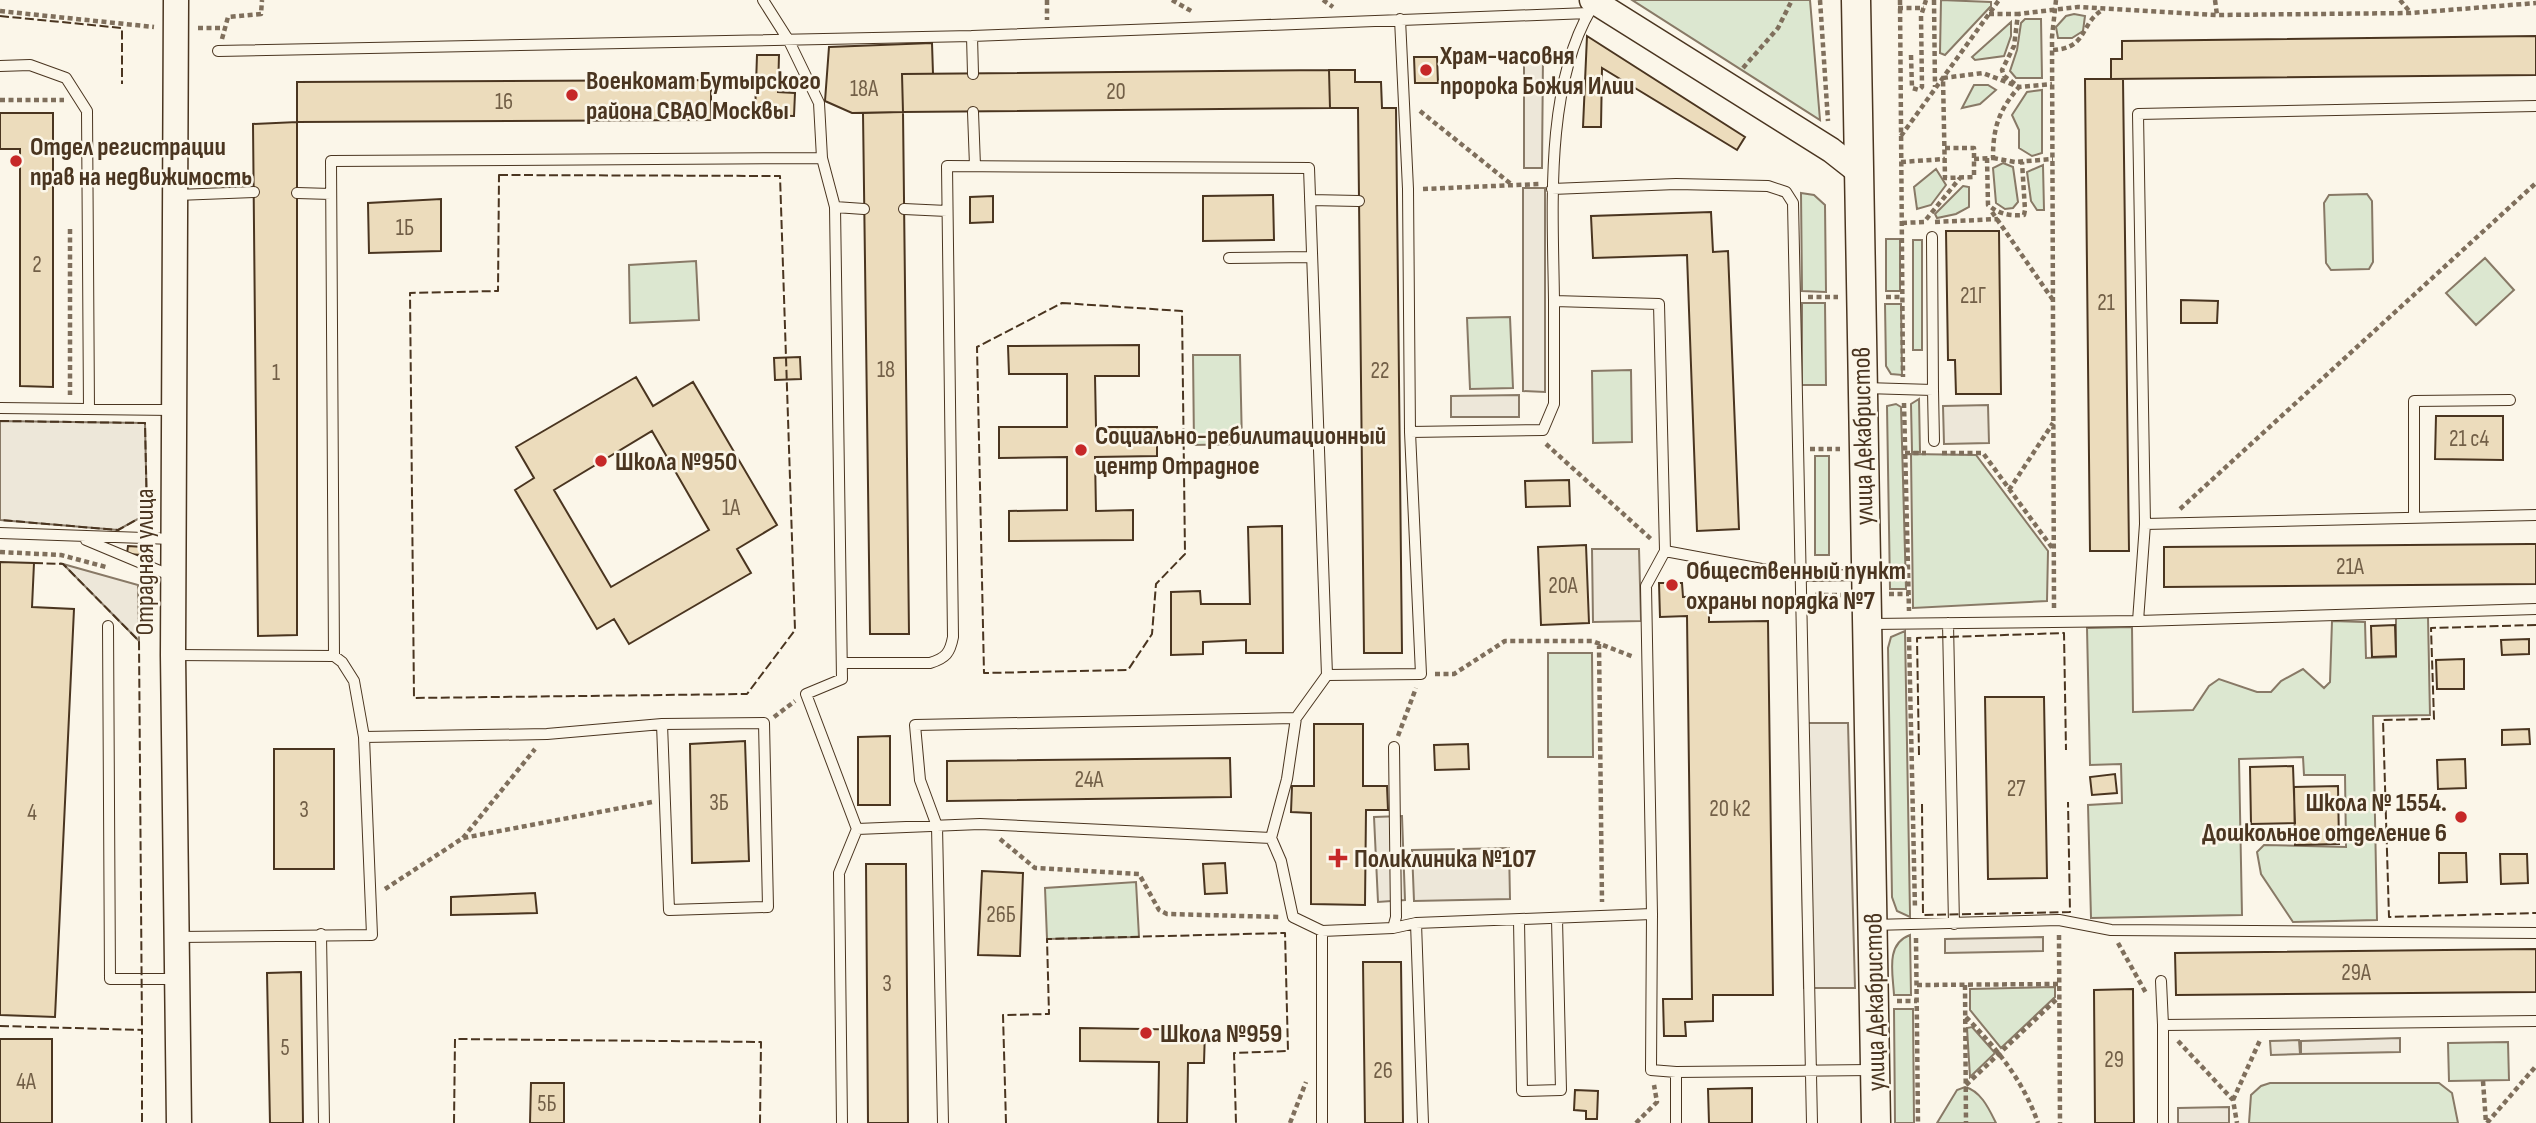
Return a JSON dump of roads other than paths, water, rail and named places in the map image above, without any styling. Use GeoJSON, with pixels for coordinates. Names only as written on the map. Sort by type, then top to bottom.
{"type":"FeatureCollection","features":[{"type":"Feature","properties":{"kind":"main road","name":"улица Декабристов"},"geometry":{"type":"LineString","coordinates":[[1856,0],[1876,1123]]}},
{"type":"Feature","properties":{"kind":"street","name":"Отрадная улица"},"geometry":{"type":"LineString","coordinates":[[176,0],[173,195],[173,655],[179,1123]]}},
{"type":"Feature","properties":{"kind":"street"},"geometry":{"type":"LineString","coordinates":[[1592,5],[1831,150],[1859,172]]}},
{"type":"Feature","properties":{"kind":"lane"},"geometry":{"type":"LineString","coordinates":[[764,0],[789,41],[819,103],[822,158],[835,207],[842,678],[806,694],[857,829],[839,873],[842,1123]]}},
{"type":"Feature","properties":{"kind":"lane"},"geometry":{"type":"LineString","coordinates":[[218,51],[972,36],[1400,19],[1592,5],[1567,64],[1552,186],[1554,404],[1543,430],[1410,432]]}},
{"type":"Feature","properties":{"kind":"lane"},"geometry":{"type":"LineString","coordinates":[[1327,675],[1421,674],[1402,201],[1408,189],[1400,19]]}},
{"type":"Feature","properties":{"kind":"lane"},"geometry":{"type":"LineString","coordinates":[[972,36],[973,74]]}},
{"type":"Feature","properties":{"kind":"lane"},"geometry":{"type":"LineString","coordinates":[[0,66],[30,65],[66,78],[87,111],[89,409]]}},
{"type":"Feature","properties":{"kind":"lane"},"geometry":{"type":"LineString","coordinates":[[2138,621],[2145,524],[2138,114],[2536,106]]}},
{"type":"Feature","properties":{"kind":"lane"},"geometry":{"type":"LineString","coordinates":[[973,112],[975,166]]}},
{"type":"Feature","properties":{"kind":"lane"},"geometry":{"type":"LineString","coordinates":[[334,656],[331,161],[822,158]]}},
{"type":"Feature","properties":{"kind":"lane"},"geometry":{"type":"LineString","coordinates":[[842,663],[930,663],[942,659],[950,652],[953,637],[947,166],[1309,168],[1310,257],[1327,675],[1296,718],[1287,779],[1271,838],[1281,861],[1293,916],[1322,931],[1393,928],[1416,923],[1652,914]]}},
{"type":"Feature","properties":{"kind":"lane"},"geometry":{"type":"LineString","coordinates":[[1552,186],[1768,186],[1778,188],[1790,196],[1793,203],[1812,1123]]}},
{"type":"Feature","properties":{"kind":"lane"},"geometry":{"type":"LineString","coordinates":[[173,195],[254,192]]}},
{"type":"Feature","properties":{"kind":"lane"},"geometry":{"type":"LineString","coordinates":[[297,193],[331,194]]}},
{"type":"Feature","properties":{"kind":"lane"},"geometry":{"type":"LineString","coordinates":[[1310,200],[1359,201]]}},
{"type":"Feature","properties":{"kind":"lane"},"geometry":{"type":"LineString","coordinates":[[835,207],[864,209]]}},
{"type":"Feature","properties":{"kind":"lane"},"geometry":{"type":"LineString","coordinates":[[904,209],[947,211]]}},
{"type":"Feature","properties":{"kind":"lane"},"geometry":{"type":"LineString","coordinates":[[1932,237],[1934,441]]}},
{"type":"Feature","properties":{"kind":"lane"},"geometry":{"type":"LineString","coordinates":[[1228,258],[1310,257]]}},
{"type":"Feature","properties":{"kind":"lane"},"geometry":{"type":"LineString","coordinates":[[1554,301],[1659,304],[1665,551],[1646,586],[1652,914],[1651,1070],[1875,1070]]}},
{"type":"Feature","properties":{"kind":"lane"},"geometry":{"type":"LineString","coordinates":[[1861,388],[1933,390]]}},
{"type":"Feature","properties":{"kind":"lane"},"geometry":{"type":"LineString","coordinates":[[2414,518],[2414,401],[2510,400]]}},
{"type":"Feature","properties":{"kind":"lane"},"geometry":{"type":"LineString","coordinates":[[0,408],[173,411]]}},
{"type":"Feature","properties":{"kind":"lane"},"geometry":{"type":"LineString","coordinates":[[2145,524],[2536,515]]}},
{"type":"Feature","properties":{"kind":"lane"},"geometry":{"type":"LineString","coordinates":[[0,533],[82,538],[173,539]]}},
{"type":"Feature","properties":{"kind":"lane"},"geometry":{"type":"LineString","coordinates":[[82,538],[174,576]]}},
{"type":"Feature","properties":{"kind":"lane"},"geometry":{"type":"LineString","coordinates":[[1665,551],[1800,576],[1865,575]]}},
{"type":"Feature","properties":{"kind":"lane"},"geometry":{"type":"LineString","coordinates":[[1866,625],[2054,620],[2138,621],[2536,609]]}},
{"type":"Feature","properties":{"kind":"lane"},"geometry":{"type":"LineString","coordinates":[[1948,623],[1954,924]]}},
{"type":"Feature","properties":{"kind":"lane"},"geometry":{"type":"LineString","coordinates":[[108,626],[110,979],[178,979]]}},
{"type":"Feature","properties":{"kind":"lane"},"geometry":{"type":"LineString","coordinates":[[173,655],[334,656],[342,662],[354,681],[364,737],[372,935],[228,938],[177,936]]}},
{"type":"Feature","properties":{"kind":"lane"},"geometry":{"type":"LineString","coordinates":[[943,1123],[937,826],[920,780],[915,725],[1296,718]]}},
{"type":"Feature","properties":{"kind":"lane"},"geometry":{"type":"LineString","coordinates":[[364,737],[547,734],[662,724],[764,723],[768,907],[668,910],[662,724]]}},
{"type":"Feature","properties":{"kind":"lane"},"geometry":{"type":"LineString","coordinates":[[1393,928],[1396,917],[1394,747]]}},
{"type":"Feature","properties":{"kind":"lane"},"geometry":{"type":"LineString","coordinates":[[857,829],[980,824],[1271,838]]}},
{"type":"Feature","properties":{"kind":"lane"},"geometry":{"type":"LineString","coordinates":[[1518,921],[1522,1091],[1561,1090],[1557,919]]}},
{"type":"Feature","properties":{"kind":"lane"},"geometry":{"type":"LineString","coordinates":[[1872,925],[2059,920],[2111,930],[2536,933]]}},
{"type":"Feature","properties":{"kind":"lane"},"geometry":{"type":"LineString","coordinates":[[1416,923],[1423,1123]]}},
{"type":"Feature","properties":{"kind":"lane"},"geometry":{"type":"LineString","coordinates":[[1322,931],[1322,1123]]}},
{"type":"Feature","properties":{"kind":"lane"},"geometry":{"type":"LineString","coordinates":[[321,934],[324,1123]]}},
{"type":"Feature","properties":{"kind":"lane"},"geometry":{"type":"LineString","coordinates":[[2161,981],[2163,1123]]}},
{"type":"Feature","properties":{"kind":"lane"},"geometry":{"type":"LineString","coordinates":[[2163,1025],[2536,1021]]}},
{"type":"Feature","properties":{"kind":"lane"},"geometry":{"type":"LineString","coordinates":[[1676,1072],[1676,1123]]}},
{"type":"Feature","properties":{"kind":"place","name":"Храм-часовня пророка Божия Илии"},"geometry":{"type":"Point","coordinates":[1426,70]}},
{"type":"Feature","properties":{"kind":"place","name":"Военкомат Бутырского района СВАО Москвы"},"geometry":{"type":"Point","coordinates":[572,95]}},
{"type":"Feature","properties":{"kind":"place","name":"Отдел регистрации прав на недвижимость"},"geometry":{"type":"Point","coordinates":[16,161]}},
{"type":"Feature","properties":{"kind":"place","name":"Социально-ребилитационный центр Отрадное"},"geometry":{"type":"Point","coordinates":[1081,450]}},
{"type":"Feature","properties":{"kind":"place","name":"Школа №950"},"geometry":{"type":"Point","coordinates":[601,461]}},
{"type":"Feature","properties":{"kind":"place","name":"Общественный пункт охраны порядка №7"},"geometry":{"type":"Point","coordinates":[1672,585]}},
{"type":"Feature","properties":{"kind":"place","name":"Школа № 1554. Дошкольное отделение 6"},"geometry":{"type":"Point","coordinates":[2461,817]}},
{"type":"Feature","properties":{"kind":"place","name":"Поликлиника №107"},"geometry":{"type":"Point","coordinates":[1338,858]}},
{"type":"Feature","properties":{"kind":"place","name":"Школа №959"},"geometry":{"type":"Point","coordinates":[1146,1033]}}]}
